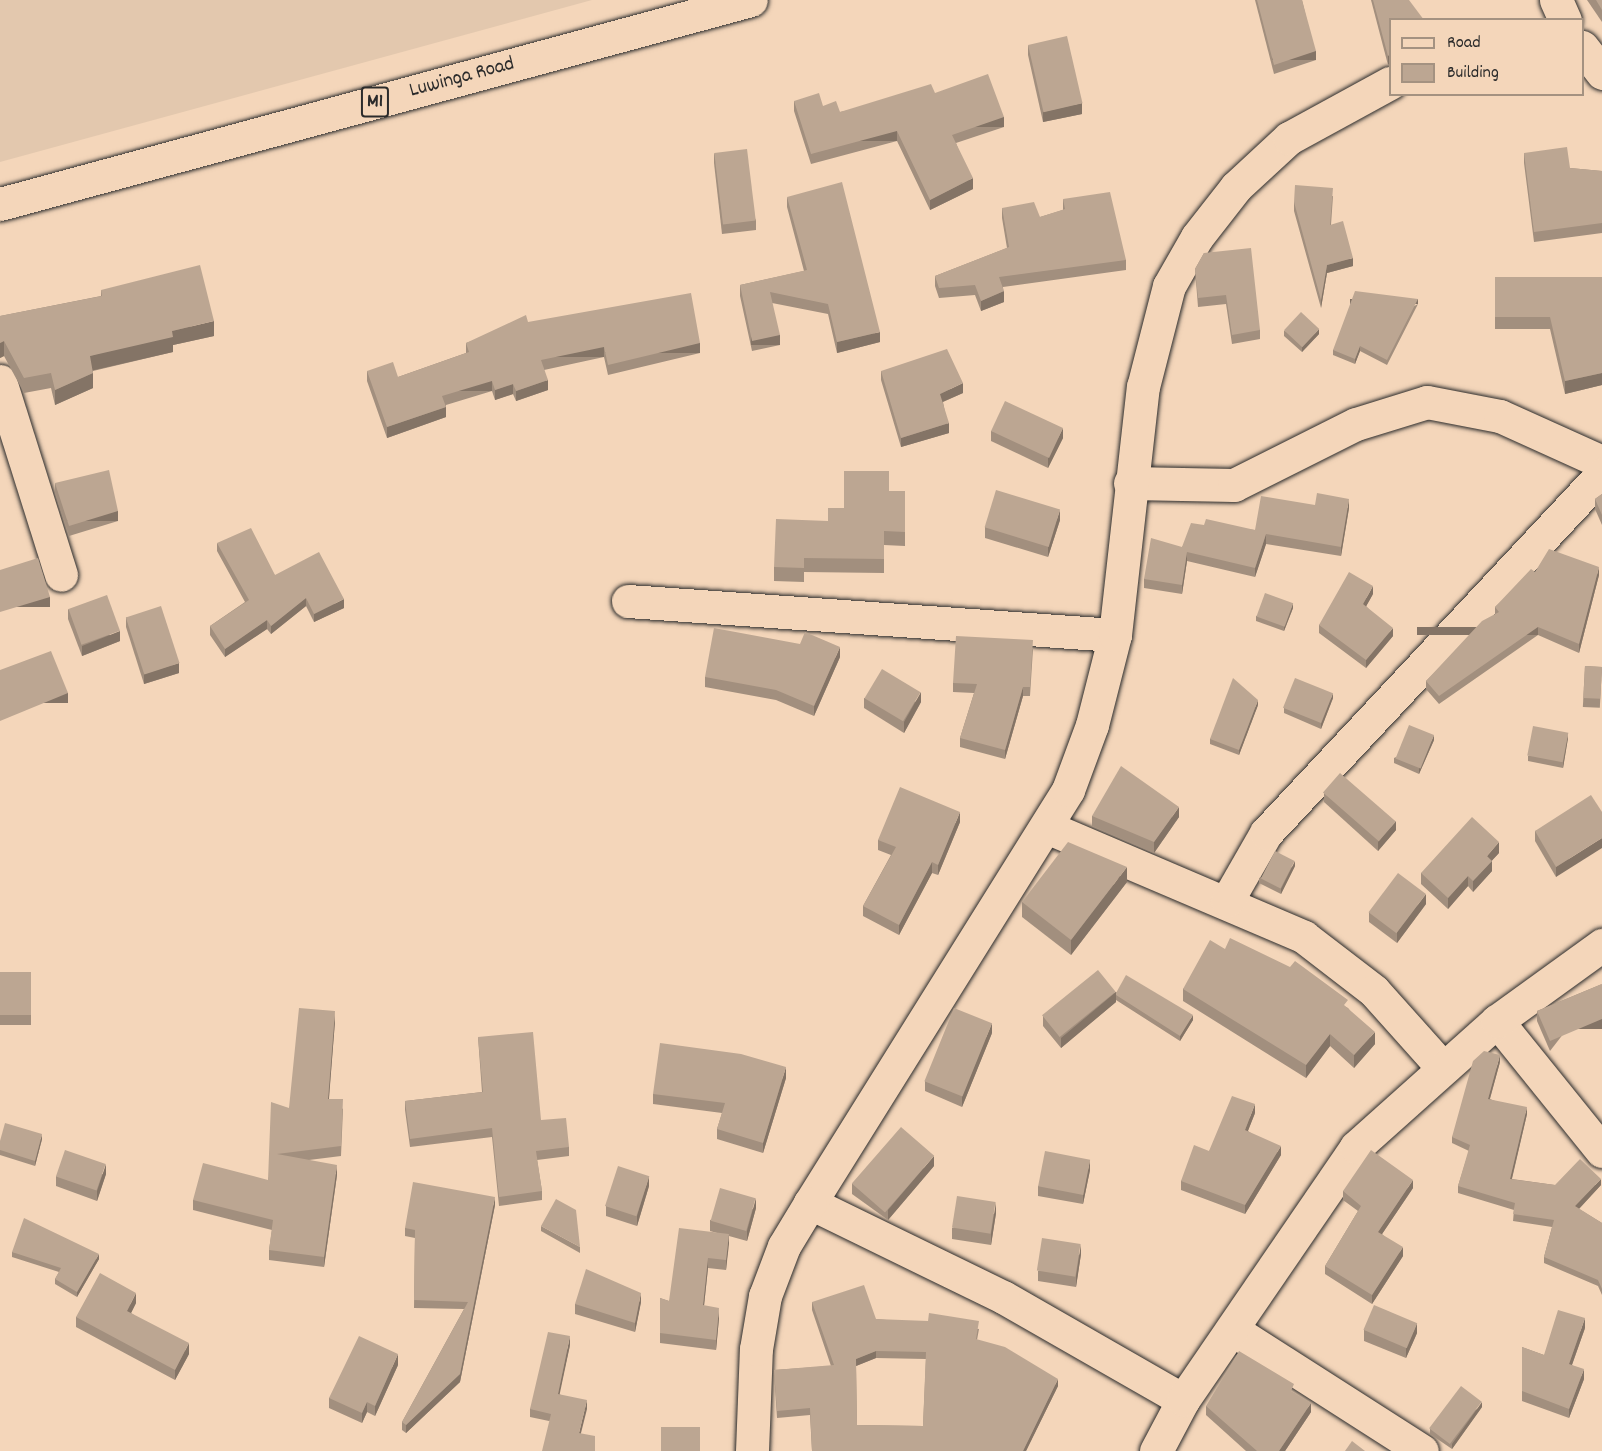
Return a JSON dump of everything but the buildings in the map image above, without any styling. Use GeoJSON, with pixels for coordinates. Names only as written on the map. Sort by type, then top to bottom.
{"type":"FeatureCollection","features":[{"type":"Feature","properties":{"kind":"main road","name":"Luwinga Road"},"geometry":{"type":"LineString","coordinates":[[0,204],[751,0]]}},
{"type":"Feature","properties":{"kind":"main road"},"geometry":{"type":"LineString","coordinates":[[1556,0],[1564,18]]}},
{"type":"Feature","properties":{"kind":"main road"},"geometry":{"type":"LineString","coordinates":[[1584,50],[1602,74]]}},
{"type":"Feature","properties":{"kind":"main road"},"geometry":{"type":"LineString","coordinates":[[752,1451],[756,1349],[765,1296],[784,1246],[1049,828],[1092,725],[1114,635],[1130,483],[1155,332],[1169,286],[1197,237],[1236,187],[1289,138],[1389,84]]}},
{"type":"Feature","properties":{"kind":"main road"},"geometry":{"type":"LineString","coordinates":[[0,381],[61,575]]}},
{"type":"Feature","properties":{"kind":"main road"},"geometry":{"type":"LineString","coordinates":[[1130,483],[1234,485],[1356,424],[1426,402],[1500,416],[1602,462]]}},
{"type":"Feature","properties":{"kind":"main road"},"geometry":{"type":"LineString","coordinates":[[1227,901],[1266,833],[1602,474]]}},
{"type":"Feature","properties":{"kind":"main road"},"geometry":{"type":"LineString","coordinates":[[628,601],[1114,635]]}},
{"type":"Feature","properties":{"kind":"main road"},"geometry":{"type":"LineString","coordinates":[[1049,828],[1227,901],[1304,937],[1357,978],[1442,1066]]}},
{"type":"Feature","properties":{"kind":"main road"},"geometry":{"type":"LineString","coordinates":[[1155,1451],[1183,1400],[1356,1147],[1442,1066],[1497,1021],[1602,945]]}},
{"type":"Feature","properties":{"kind":"main road"},"geometry":{"type":"LineString","coordinates":[[1497,1021],[1602,1151]]}},
{"type":"Feature","properties":{"kind":"main road"},"geometry":{"type":"LineString","coordinates":[[810,1203],[1003,1297],[1183,1400]]}},
{"type":"Feature","properties":{"kind":"main road"},"geometry":{"type":"LineString","coordinates":[[1233,1330],[1422,1451]]}},
{"type":"Feature","properties":{"kind":"shaded area"},"geometry":{"type":"Polygon","coordinates":[[[0,0],[592,0],[0,162],[0,0]]]}}]}
